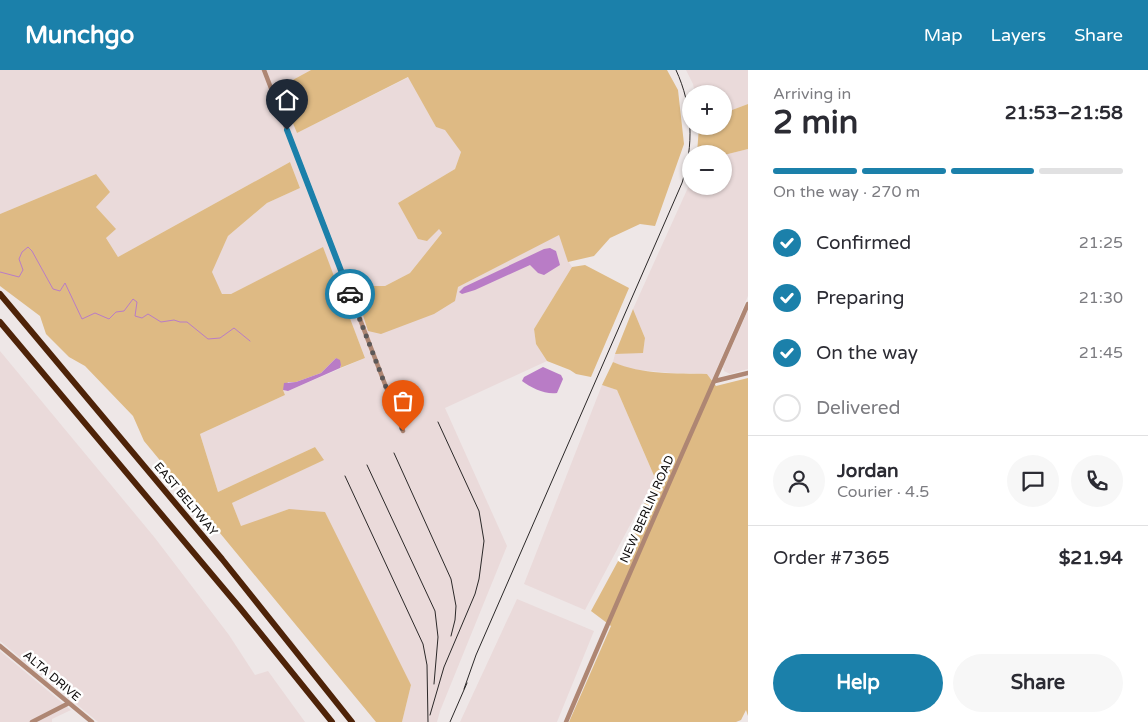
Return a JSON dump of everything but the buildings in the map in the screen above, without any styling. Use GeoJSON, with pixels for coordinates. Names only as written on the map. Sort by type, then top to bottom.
{"type":"FeatureCollection","features":[{"type":"Feature","properties":{"kind":"highway","name":"EAST BELTWAY"},"geometry":{"type":"LineString","coordinates":[[0,294],[222,559],[352,722]]}},
{"type":"Feature","properties":{"kind":"highway"},"geometry":{"type":"LineString","coordinates":[[0,322],[240,608],[332,722]]}},
{"type":"Feature","properties":{"kind":"street"},"geometry":{"type":"LineString","coordinates":[[264,70],[403,431]]}},
{"type":"Feature","properties":{"kind":"street","name":"NEW BERLIN ROAD"},"geometry":{"type":"LineString","coordinates":[[566,722],[620,593],[748,304]]}},
{"type":"Feature","properties":{"kind":"street"},"geometry":{"type":"LineString","coordinates":[[715,381],[748,373]]}},
{"type":"Feature","properties":{"kind":"street","name":"ALTA DRIVE"},"geometry":{"type":"LineString","coordinates":[[0,646],[92,722]]}},
{"type":"Feature","properties":{"kind":"street"},"geometry":{"type":"LineString","coordinates":[[32,722],[69,704]]}},
{"type":"Feature","properties":{"kind":"shaded area"},"geometry":{"type":"Polygon","coordinates":[[[0,70],[311,70],[278,88],[297,133],[409,77],[436,127],[445,129],[461,152],[455,169],[398,203],[439,229],[442,233],[410,273],[385,286],[361,286],[458,287],[559,234],[568,261],[572,267],[534,329],[536,344],[547,361],[445,408],[507,546],[437,722],[402,722],[411,685],[289,509],[241,527],[232,503],[323,460],[315,447],[218,492],[200,434],[285,395],[283,390],[288,391],[365,358],[323,248],[231,294],[222,294],[211,272],[228,236],[267,203],[300,188],[290,162],[118,257],[106,238],[115,229],[96,207],[96,174],[0,214],[0,70]]]}},
{"type":"Feature","properties":{"kind":"shaded area"},"geometry":{"type":"Polygon","coordinates":[[[311,70],[667,70],[678,90],[684,144],[682,145],[655,226],[640,224],[610,238],[594,256],[568,262],[559,235],[458,287],[455,301],[434,314],[381,334],[368,331],[356,293],[361,286],[385,286],[410,273],[442,233],[439,229],[427,241],[418,239],[398,203],[455,169],[461,152],[445,130],[436,127],[408,77],[297,133],[278,88],[311,70]]]}},
{"type":"Feature","properties":{"kind":"shaded area"},"geometry":{"type":"Polygon","coordinates":[[[686,70],[748,70],[748,104],[732,110],[732,85],[693,84],[686,70]]]}},
{"type":"Feature","properties":{"kind":"shaded area"},"geometry":{"type":"Polygon","coordinates":[[[748,104],[748,149],[732,153],[732,145],[698,145],[698,135],[732,135],[732,110],[748,104]]]}},
{"type":"Feature","properties":{"kind":"shaded area"},"geometry":{"type":"Polygon","coordinates":[[[748,149],[748,296],[712,380],[707,374],[629,369],[613,362],[615,354],[643,352],[645,338],[633,309],[685,195],[732,195],[732,153],[748,149]]]}},
{"type":"Feature","properties":{"kind":"shaded area"},"geometry":{"type":"Polygon","coordinates":[[[290,162],[300,188],[267,203],[228,236],[212,272],[222,294],[231,294],[323,247],[365,358],[340,368],[341,365],[336,358],[321,373],[296,382],[288,382],[283,390],[285,395],[200,434],[218,492],[315,447],[324,460],[232,503],[241,526],[289,509],[325,512],[411,685],[402,722],[376,722],[144,441],[133,416],[85,366],[69,357],[46,334],[40,316],[0,286],[0,214],[96,174],[110,192],[96,207],[116,229],[106,238],[118,257],[290,162]]]}},
{"type":"Feature","properties":{"kind":"shaded area"},"geometry":{"type":"Polygon","coordinates":[[[550,248],[556,251],[560,265],[544,275],[538,273],[530,265],[475,290],[462,294],[459,292],[464,287],[544,249],[550,248]]]}},
{"type":"Feature","properties":{"kind":"shaded area"},"geometry":{"type":"Polygon","coordinates":[[[585,265],[629,288],[591,377],[576,374],[547,361],[536,344],[534,329],[572,267],[585,265]]]}},
{"type":"Feature","properties":{"kind":"shaded area"},"geometry":{"type":"Polygon","coordinates":[[[633,309],[645,338],[643,353],[615,354],[633,309]]]}},
{"type":"Feature","properties":{"kind":"shaded area"},"geometry":{"type":"Polygon","coordinates":[[[748,310],[748,369],[730,374],[724,371],[723,367],[748,310]]]}},
{"type":"Feature","properties":{"kind":"shaded area"},"geometry":{"type":"Polygon","coordinates":[[[0,351],[155,538],[229,635],[255,675],[268,671],[305,722],[98,722],[0,641],[0,351]]]}},
{"type":"Feature","properties":{"kind":"shaded area"},"geometry":{"type":"Polygon","coordinates":[[[336,358],[340,360],[340,368],[288,391],[283,390],[284,383],[296,382],[321,373],[336,358]]]}},
{"type":"Feature","properties":{"kind":"shaded area"},"geometry":{"type":"Polygon","coordinates":[[[613,362],[647,371],[707,374],[716,386],[748,378],[748,716],[746,710],[741,720],[736,722],[569,722],[611,626],[591,611],[630,539],[655,478],[617,390],[602,385],[613,362]]]}},
{"type":"Feature","properties":{"kind":"shaded area"},"geometry":{"type":"Polygon","coordinates":[[[543,367],[561,375],[563,379],[557,393],[539,390],[522,381],[524,377],[543,367]]]}},
{"type":"Feature","properties":{"kind":"shaded area"},"geometry":{"type":"Polygon","coordinates":[[[602,385],[617,390],[655,478],[585,610],[524,584],[602,385]]]}},
{"type":"Feature","properties":{"kind":"shaded area"},"geometry":{"type":"Polygon","coordinates":[[[517,599],[594,631],[557,722],[460,722],[517,599]]]}},
{"type":"Feature","properties":{"kind":"shaded area"},"geometry":{"type":"Polygon","coordinates":[[[0,651],[71,710],[52,719],[52,722],[0,722],[0,651]]]}},
{"type":"Feature","properties":{"kind":"waterway"},"geometry":{"type":"LineString","coordinates":[[0,272],[19,277],[23,270],[19,259],[22,252],[28,247],[53,289],[60,291],[65,283],[82,319],[95,313],[109,319],[116,312],[124,311],[133,299],[137,302],[135,316],[142,318],[148,314],[161,322],[174,320],[187,322],[208,339],[220,338],[234,328],[250,341]]}},
{"type":"Feature","properties":{"kind":"railway"},"geometry":{"type":"LineString","coordinates":[[464,689],[476,655],[682,183],[689,155],[690,126],[686,98],[676,70]]}},
{"type":"Feature","properties":{"kind":"railway"},"geometry":{"type":"LineString","coordinates":[[430,715],[444,667],[475,594],[484,541],[479,511],[438,422]]}},
{"type":"Feature","properties":{"kind":"railway"},"geometry":{"type":"LineString","coordinates":[[394,453],[451,579],[456,606],[451,636]]}},
{"type":"Feature","properties":{"kind":"railway"},"geometry":{"type":"LineString","coordinates":[[367,465],[435,611],[438,637],[434,684]]}},
{"type":"Feature","properties":{"kind":"railway"},"geometry":{"type":"LineString","coordinates":[[345,476],[423,644],[427,665],[428,722]]}},
{"type":"Feature","properties":{"kind":"railway"},"geometry":{"type":"LineString","coordinates":[[450,722],[467,683]]}},
{"type":"Feature","properties":{"kind":"way so far"},"geometry":{"type":"LineString","coordinates":[[350,294],[403,431]]}},
{"type":"Feature","properties":{"kind":"route"},"geometry":{"type":"LineString","coordinates":[[287,130],[350,294]]}}]}
